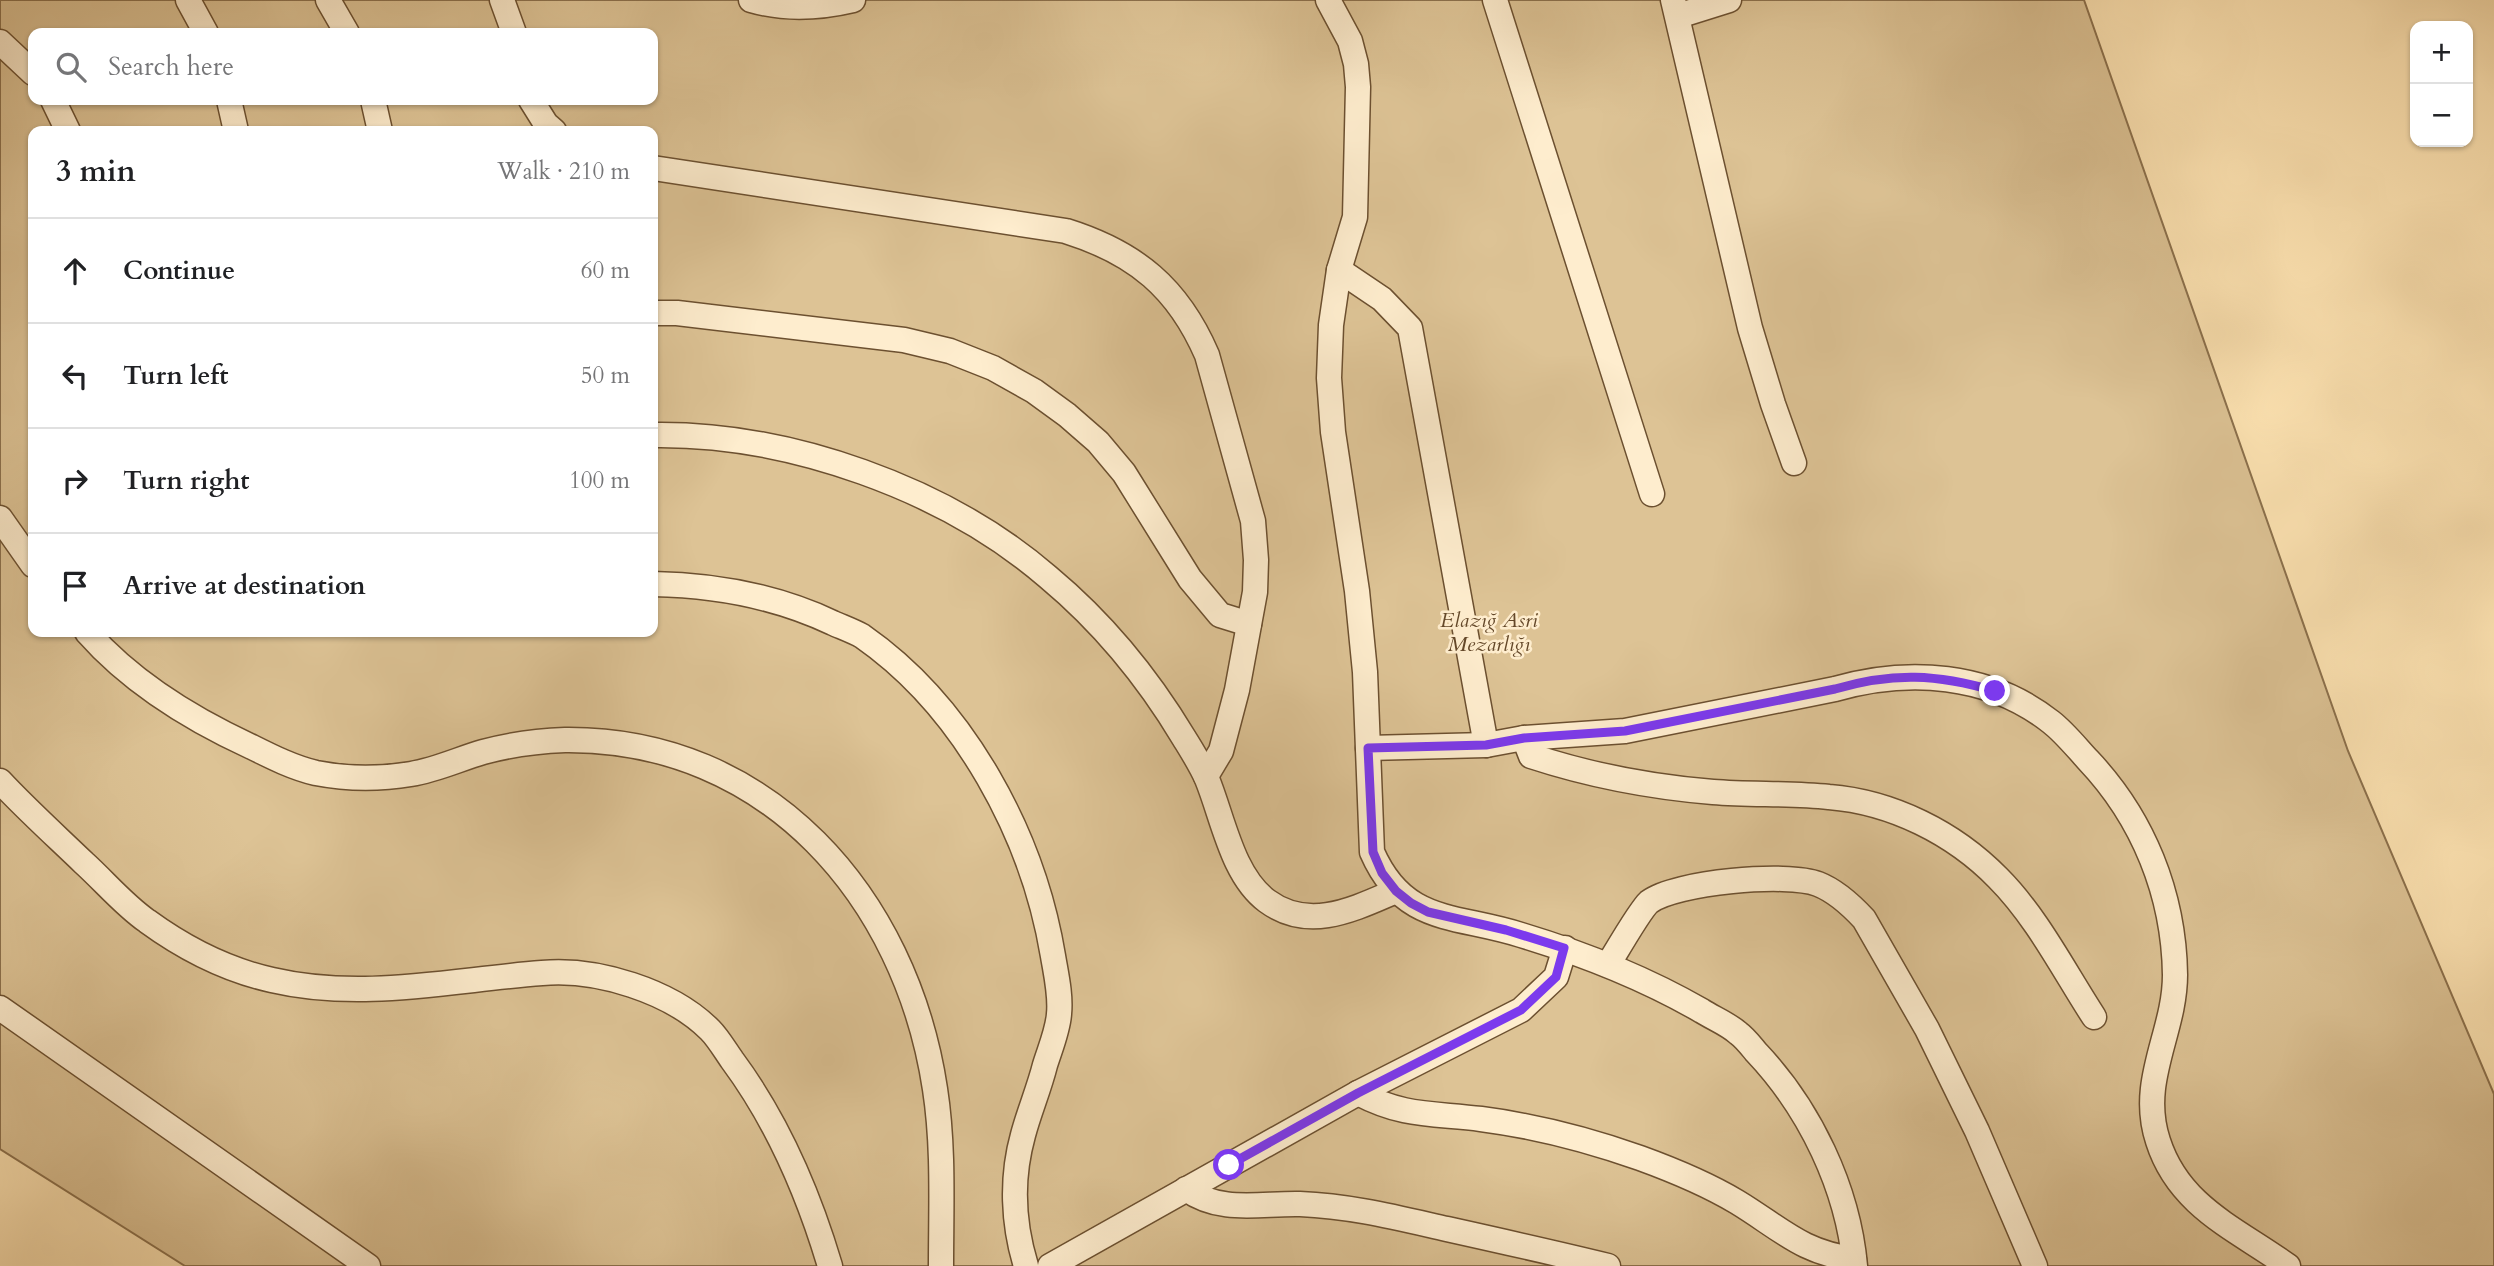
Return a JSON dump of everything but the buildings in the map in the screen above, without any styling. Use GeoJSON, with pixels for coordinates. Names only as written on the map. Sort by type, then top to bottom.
{"type":"FeatureCollection","features":[{"type":"Feature","properties":{"kind":"lane"},"geometry":{"type":"LineString","coordinates":[[188,0],[203,28]]}},
{"type":"Feature","properties":{"kind":"lane"},"geometry":{"type":"LineString","coordinates":[[328,0],[344,28]]}},
{"type":"Feature","properties":{"kind":"lane"},"geometry":{"type":"LineString","coordinates":[[502,0],[512,28]]}},
{"type":"Feature","properties":{"kind":"lane"},"geometry":{"type":"LineString","coordinates":[[751,0],[769,5],[802,8],[853,0]]}},
{"type":"Feature","properties":{"kind":"lane"},"geometry":{"type":"LineString","coordinates":[[1328,0],[1350,41],[1358,87],[1355,217],[1339,270],[1331,325],[1329,378],[1333,432],[1357,591],[1373,852],[1382,873],[1396,891],[1428,912],[1506,930],[1608,965],[1683,1000],[1738,1033],[1767,1063],[1792,1096],[1823,1152],[1846,1215],[1855,1263],[1800,1244],[1736,1202],[1690,1179],[1630,1155],[1537,1129],[1480,1119],[1422,1115],[1383,1106],[1358,1093]]}},
{"type":"Feature","properties":{"kind":"lane"},"geometry":{"type":"LineString","coordinates":[[1495,0],[1652,494]]}},
{"type":"Feature","properties":{"kind":"lane"},"geometry":{"type":"LineString","coordinates":[[1729,0],[1676,8],[1750,328],[1794,463]]}},
{"type":"Feature","properties":{"kind":"lane"},"geometry":{"type":"LineString","coordinates":[[0,42],[28,68]]}},
{"type":"Feature","properties":{"kind":"lane"},"geometry":{"type":"LineString","coordinates":[[55,105],[66,126]]}},
{"type":"Feature","properties":{"kind":"lane"},"geometry":{"type":"LineString","coordinates":[[230,105],[235,126]]}},
{"type":"Feature","properties":{"kind":"lane"},"geometry":{"type":"LineString","coordinates":[[374,105],[379,126]]}},
{"type":"Feature","properties":{"kind":"lane"},"geometry":{"type":"LineString","coordinates":[[534,105],[548,126]]}},
{"type":"Feature","properties":{"kind":"lane"},"geometry":{"type":"LineString","coordinates":[[658,169],[1066,231],[1094,239],[1119,252],[1164,286],[1196,330],[1207,355],[1253,521],[1255,592],[1237,690],[1221,751],[1206,776]]}},
{"type":"Feature","properties":{"kind":"lane"},"geometry":{"type":"LineString","coordinates":[[1339,270],[1382,299],[1410,328],[1486,745]]}},
{"type":"Feature","properties":{"kind":"lane"},"geometry":{"type":"LineString","coordinates":[[658,313],[904,340],[950,351],[993,368],[1034,391],[1067,415],[1097,442],[1124,473],[1189,579],[1220,615],[1249,624]]}},
{"type":"Feature","properties":{"kind":"lane"},"geometry":{"type":"LineString","coordinates":[[658,435],[731,440],[823,459],[919,495],[975,525],[1007,545],[1047,576],[1089,614],[1126,656],[1160,701],[1206,776],[1243,876],[1255,891],[1269,902],[1295,914],[1326,917],[1348,912],[1396,891]]}},
{"type":"Feature","properties":{"kind":"lane"},"geometry":{"type":"LineString","coordinates":[[0,518],[28,558]]}},
{"type":"Feature","properties":{"kind":"lane"},"geometry":{"type":"LineString","coordinates":[[658,584],[724,590],[771,600],[817,615],[860,635],[901,669],[937,707],[970,748],[996,790],[1018,835],[1049,930],[1059,1014],[1023,1136],[1015,1173],[1015,1212],[1019,1246],[1026,1266]]}},
{"type":"Feature","properties":{"kind":"lane"},"geometry":{"type":"LineString","coordinates":[[92,637],[137,678],[178,708],[222,734],[268,755],[316,772],[381,778],[414,774],[483,752],[522,744],[561,740],[601,741],[639,747],[687,760],[732,779],[774,804],[811,836],[844,872],[871,912],[912,1000],[926,1044],[935,1089],[940,1135],[941,1266]]}},
{"type":"Feature","properties":{"kind":"lane"},"geometry":{"type":"LineString","coordinates":[[1368,748],[1486,745],[1524,738],[1625,731],[1835,689],[1866,680],[1899,676],[1932,676],[1964,681],[2025,705],[2052,722],[2109,782],[2129,811],[2150,853],[2168,908],[2175,977],[2170,1016],[2152,1083],[2152,1112],[2157,1140],[2169,1167],[2182,1188],[2200,1206],[2288,1266]]}},
{"type":"Feature","properties":{"kind":"lane"},"geometry":{"type":"LineString","coordinates":[[1524,738],[1531,756],[1568,768],[1711,792],[1830,797],[1869,804],[1909,817],[1945,836],[1998,878],[2020,904],[2094,1017]]}},
{"type":"Feature","properties":{"kind":"lane"},"geometry":{"type":"LineString","coordinates":[[0,781],[23,806],[145,920],[184,946],[225,966],[282,982],[345,990],[383,990],[544,972],[576,973],[608,978],[645,989],[678,1007],[710,1030],[775,1126],[800,1179],[830,1266]]}},
{"type":"Feature","properties":{"kind":"lane"},"geometry":{"type":"LineString","coordinates":[[1608,965],[1648,903],[1673,890],[1716,883],[1799,878],[1817,883],[1833,892],[1850,904],[1864,919],[1927,1029],[1977,1131],[2035,1266]]}},
{"type":"Feature","properties":{"kind":"lane"},"geometry":{"type":"LineString","coordinates":[[1050,1266],[1358,1093],[1521,1010],[1556,977],[1564,948]]}},
{"type":"Feature","properties":{"kind":"lane"},"geometry":{"type":"LineString","coordinates":[[0,1008],[368,1266]]}},
{"type":"Feature","properties":{"kind":"lane"},"geometry":{"type":"LineString","coordinates":[[1186,1189],[1219,1205],[1300,1204],[1381,1213],[1608,1266]]}},
{"type":"Feature","properties":{"kind":"green space","name":"Elazığ Asri Mezarlığı"},"geometry":{"type":"Polygon","coordinates":[[[0,0],[2084,0],[2348,751],[2494,1094],[2494,1266],[185,1266],[0,1149],[0,0]]]}},
{"type":"Feature","properties":{"kind":"route"},"geometry":{"type":"LineString","coordinates":[[1229,1165],[1358,1093],[1521,1010],[1556,977],[1564,948],[1506,930],[1428,912],[1396,891],[1382,873],[1373,852],[1368,748],[1486,745],[1524,738],[1625,731],[1835,689],[1866,680],[1899,676],[1932,676],[1964,681],[1995,691]]}}]}
